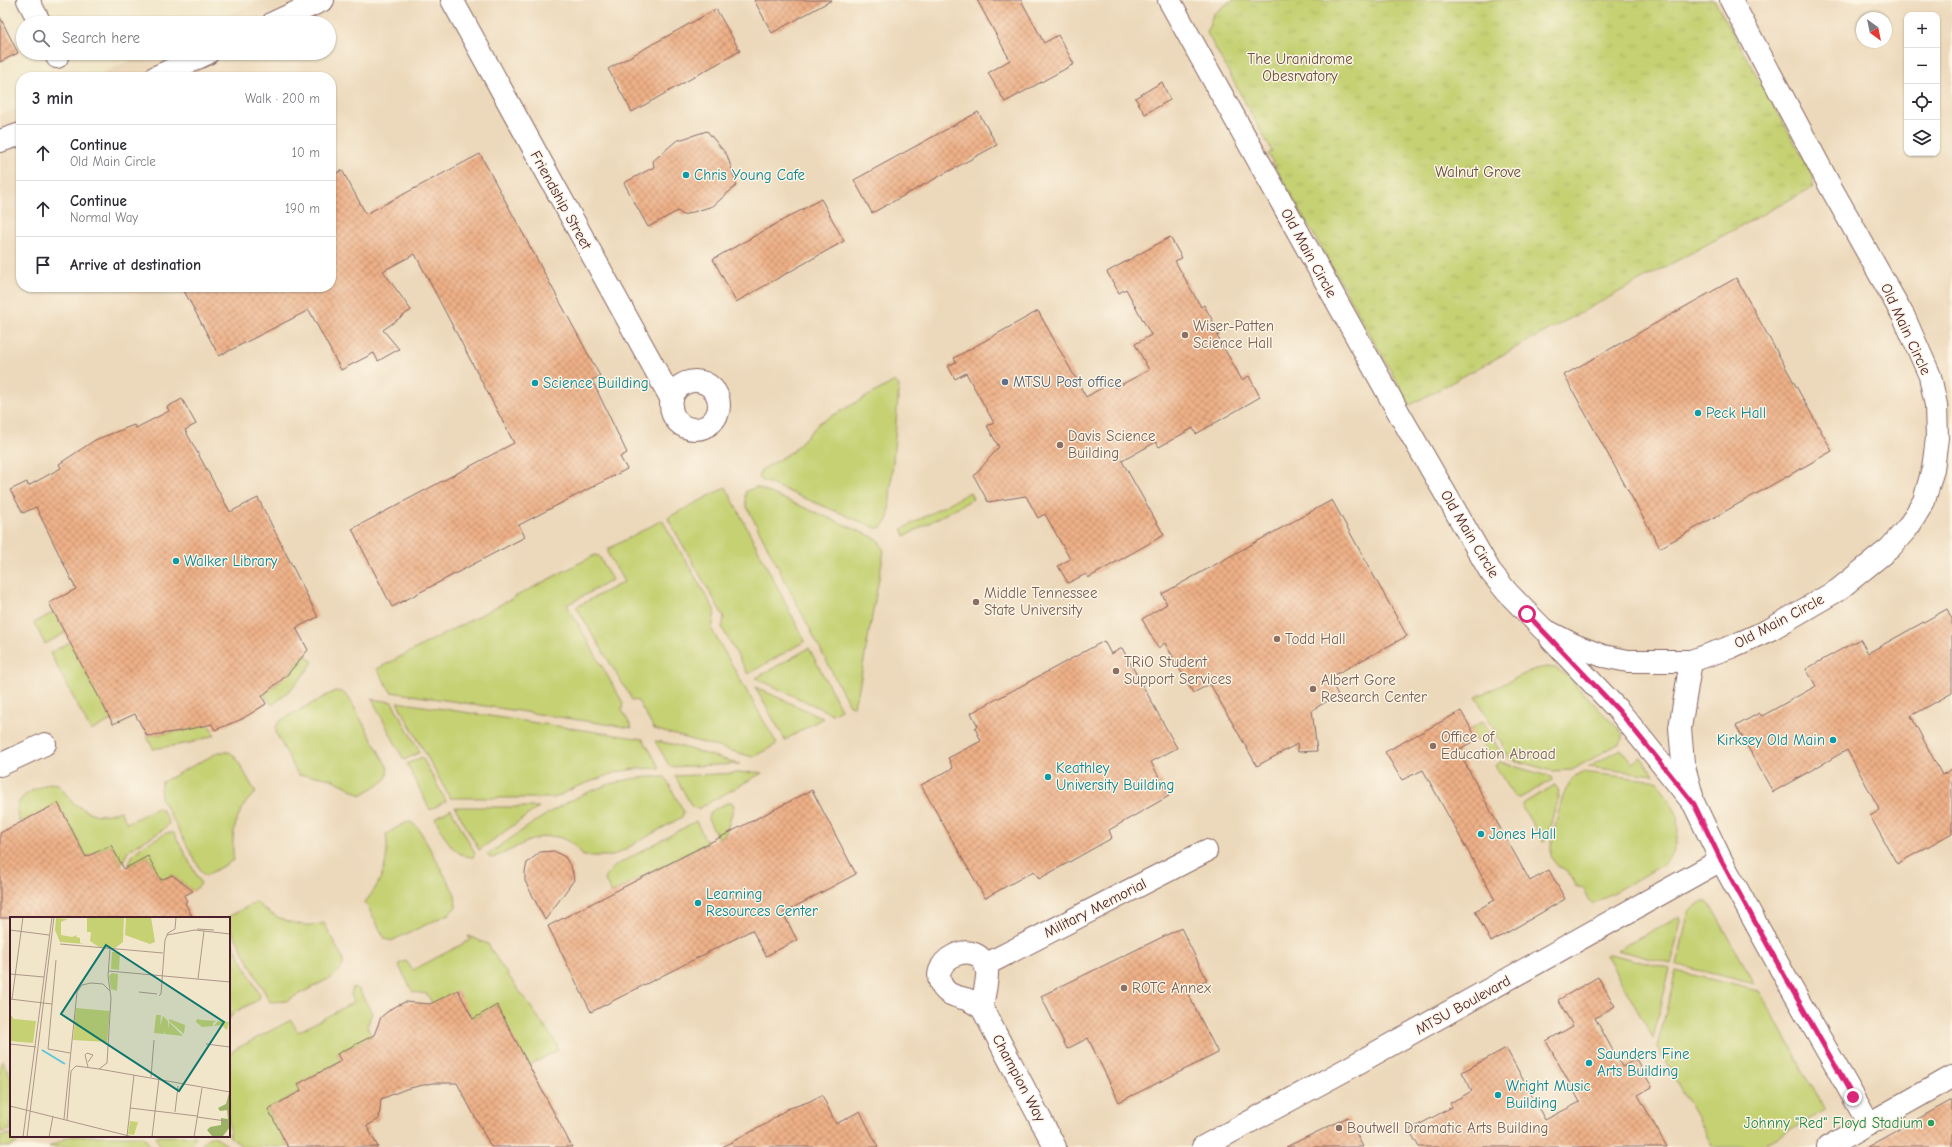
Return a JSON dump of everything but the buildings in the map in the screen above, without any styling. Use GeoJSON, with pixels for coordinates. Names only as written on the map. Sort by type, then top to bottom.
{"type":"FeatureCollection","features":[{"type":"Feature","properties":{"kind":"street"},"geometry":{"type":"LineString","coordinates":[[28,0],[36,16]]}},
{"type":"Feature","properties":{"kind":"street"},"geometry":{"type":"LineString","coordinates":[[288,16],[323,0]]}},
{"type":"Feature","properties":{"kind":"street","name":"Friendship Street"},"geometry":{"type":"LineString","coordinates":[[452,0],[672,400]]}},
{"type":"Feature","properties":{"kind":"street","name":"Old Main Circle"},"geometry":{"type":"LineString","coordinates":[[1168,0],[1400,415],[1490,571],[1507,592],[1543,629],[1574,645],[1603,656],[1628,661],[1691,661],[1731,647],[1771,629],[1838,590],[1890,548],[1909,526],[1924,501],[1933,469],[1937,438],[1936,405],[1930,376],[1904,317],[1830,186],[1730,0]]}},
{"type":"Feature","properties":{"kind":"street"},"geometry":{"type":"LineString","coordinates":[[167,72],[193,60]]}},
{"type":"Feature","properties":{"kind":"street"},"geometry":{"type":"LineString","coordinates":[[0,141],[16,136]]}},
{"type":"Feature","properties":{"kind":"street"},"geometry":{"type":"LineString","coordinates":[[1543,629],[1619,711],[1694,804]]}},
{"type":"Feature","properties":{"kind":"street"},"geometry":{"type":"LineString","coordinates":[[1691,661],[1680,728],[1683,763],[1694,804],[1721,860],[1789,984],[1869,1124]]}},
{"type":"Feature","properties":{"kind":"street"},"geometry":{"type":"LineString","coordinates":[[0,765],[45,744]]}},
{"type":"Feature","properties":{"kind":"street","name":"Military Memorial"},"geometry":{"type":"LineString","coordinates":[[985,965],[1206,851]]}},
{"type":"Feature","properties":{"kind":"street","name":"MTSU Boulevard"},"geometry":{"type":"LineString","coordinates":[[1203,1147],[1354,1066],[1721,860]]}},
{"type":"Feature","properties":{"kind":"street"},"geometry":{"type":"LineString","coordinates":[[966,952],[974,954],[985,965],[987,980],[982,1008],[947,991],[942,985],[940,977],[941,969],[951,956],[966,952]]}},
{"type":"Feature","properties":{"kind":"street","name":"Champion Way"},"geometry":{"type":"LineString","coordinates":[[982,1008],[1056,1147]]}},
{"type":"Feature","properties":{"kind":"street"},"geometry":{"type":"LineString","coordinates":[[1828,1147],[1952,1077]]}},
{"type":"Feature","properties":{"kind":"shaded area","name":"Middle Tennessee State University"},"geometry":{"type":"Polygon","coordinates":[[[262,0],[1952,0],[1952,1147],[0,1147],[0,114],[16,109],[16,292],[336,292],[336,72],[105,72],[131,60],[336,60],[336,16],[227,16],[262,0]]]}},
{"type":"Feature","properties":{"kind":"green space","name":"Walnut Grove"},"geometry":{"type":"Polygon","coordinates":[[[1232,0],[1714,0],[1814,177],[1811,186],[1813,187],[1410,405],[1268,154],[1272,151],[1207,33],[1213,14],[1232,0]]]}},
{"type":"Feature","properties":{"kind":"green space"},"geometry":{"type":"Polygon","coordinates":[[[895,381],[899,386],[889,511],[887,520],[882,527],[876,528],[761,480],[759,476],[760,471],[793,451],[819,423],[895,381]]]}},
{"type":"Feature","properties":{"kind":"green space"},"geometry":{"type":"Polygon","coordinates":[[[726,487],[805,641],[748,674],[722,628],[724,617],[668,519],[669,517],[726,487]]]}},
{"type":"Feature","properties":{"kind":"green space"},"geometry":{"type":"Polygon","coordinates":[[[756,487],[878,539],[884,551],[858,693],[853,706],[849,705],[746,505],[746,491],[756,487]]]}},
{"type":"Feature","properties":{"kind":"green space"},"geometry":{"type":"Polygon","coordinates":[[[970,492],[973,499],[905,536],[902,529],[970,492]]]}},
{"type":"Feature","properties":{"kind":"green space"},"geometry":{"type":"Polygon","coordinates":[[[662,520],[715,611],[712,630],[777,744],[753,757],[654,729],[638,701],[632,700],[576,607],[624,582],[608,554],[608,549],[662,520]]]}},
{"type":"Feature","properties":{"kind":"green space"},"geometry":{"type":"Polygon","coordinates":[[[595,555],[599,556],[612,580],[567,605],[623,703],[622,710],[632,728],[391,692],[377,669],[595,555]]]}},
{"type":"Feature","properties":{"kind":"green space"},"geometry":{"type":"Polygon","coordinates":[[[54,612],[65,633],[45,644],[34,623],[54,612]]]}},
{"type":"Feature","properties":{"kind":"green space"},"geometry":{"type":"Polygon","coordinates":[[[70,642],[111,720],[91,731],[50,653],[70,642]]]}},
{"type":"Feature","properties":{"kind":"green space"},"geometry":{"type":"Polygon","coordinates":[[[809,648],[841,709],[832,714],[756,678],[809,648]]]}},
{"type":"Feature","properties":{"kind":"green space"},"geometry":{"type":"Polygon","coordinates":[[[305,654],[313,662],[284,696],[272,705],[264,695],[287,675],[305,654]]]}},
{"type":"Feature","properties":{"kind":"green space"},"geometry":{"type":"Polygon","coordinates":[[[1547,667],[1556,668],[1567,676],[1623,734],[1623,739],[1620,743],[1572,770],[1552,771],[1510,759],[1476,697],[1535,669],[1547,667]]]}},
{"type":"Feature","properties":{"kind":"green space"},"geometry":{"type":"Polygon","coordinates":[[[755,687],[823,718],[785,740],[755,687]]]}},
{"type":"Feature","properties":{"kind":"green space"},"geometry":{"type":"Polygon","coordinates":[[[335,691],[342,692],[349,698],[388,768],[387,777],[384,781],[361,795],[331,779],[298,775],[276,733],[276,726],[281,720],[335,691]]]}},
{"type":"Feature","properties":{"kind":"green space"},"geometry":{"type":"Polygon","coordinates":[[[372,699],[392,702],[420,752],[404,760],[372,699]]]}},
{"type":"Feature","properties":{"kind":"green space"},"geometry":{"type":"Polygon","coordinates":[[[397,702],[643,739],[660,768],[634,769],[614,773],[576,787],[554,798],[450,798],[397,702]]]}},
{"type":"Feature","properties":{"kind":"green space"},"geometry":{"type":"Polygon","coordinates":[[[1483,721],[1503,757],[1490,752],[1481,742],[1476,741],[1471,729],[1483,721]]]}},
{"type":"Feature","properties":{"kind":"green space"},"geometry":{"type":"Polygon","coordinates":[[[208,724],[215,735],[190,743],[153,749],[147,736],[181,731],[208,724]]]}},
{"type":"Feature","properties":{"kind":"green space"},"geometry":{"type":"Polygon","coordinates":[[[655,741],[672,744],[740,764],[670,767],[655,741]]]}},
{"type":"Feature","properties":{"kind":"green space"},"geometry":{"type":"Polygon","coordinates":[[[1621,749],[1632,763],[1641,757],[1654,775],[1588,767],[1621,749]]]}},
{"type":"Feature","properties":{"kind":"green space"},"geometry":{"type":"Polygon","coordinates":[[[219,752],[229,752],[235,756],[256,793],[244,806],[236,823],[233,842],[234,860],[205,876],[161,798],[160,789],[162,782],[219,752]]]}},
{"type":"Feature","properties":{"kind":"green space"},"geometry":{"type":"Polygon","coordinates":[[[422,757],[446,801],[430,810],[407,764],[422,757]]]}},
{"type":"Feature","properties":{"kind":"green space"},"geometry":{"type":"Polygon","coordinates":[[[1500,762],[1551,777],[1552,780],[1520,798],[1515,797],[1495,766],[1500,762]]]}},
{"type":"Feature","properties":{"kind":"green space"},"geometry":{"type":"Polygon","coordinates":[[[1582,772],[1658,781],[1677,814],[1678,831],[1676,844],[1673,853],[1663,865],[1592,904],[1583,888],[1575,886],[1576,885],[1567,870],[1557,866],[1551,856],[1551,846],[1557,816],[1564,793],[1575,776],[1582,772]]]}},
{"type":"Feature","properties":{"kind":"green space"},"geometry":{"type":"Polygon","coordinates":[[[762,773],[698,809],[692,807],[675,776],[762,773]]]}},
{"type":"Feature","properties":{"kind":"green space"},"geometry":{"type":"Polygon","coordinates":[[[643,777],[665,777],[684,812],[682,817],[613,856],[583,856],[577,847],[568,841],[558,837],[549,836],[531,840],[495,857],[490,858],[487,855],[538,820],[573,799],[611,784],[631,779],[643,777]]]}},
{"type":"Feature","properties":{"kind":"green space"},"geometry":{"type":"Polygon","coordinates":[[[50,783],[58,784],[72,802],[86,811],[97,815],[120,811],[127,823],[157,808],[162,810],[169,822],[168,825],[163,830],[129,850],[121,864],[111,845],[86,857],[58,804],[20,823],[17,814],[19,801],[35,789],[50,783]]]}},
{"type":"Feature","properties":{"kind":"green space"},"geometry":{"type":"Polygon","coordinates":[[[1555,785],[1559,792],[1547,839],[1543,841],[1522,807],[1524,803],[1555,785]]]}},
{"type":"Feature","properties":{"kind":"green space"},"geometry":{"type":"Polygon","coordinates":[[[732,802],[734,806],[726,833],[718,838],[708,819],[709,815],[717,808],[732,802]]]}},
{"type":"Feature","properties":{"kind":"green space"},"geometry":{"type":"Polygon","coordinates":[[[455,807],[539,807],[479,850],[455,807]]]}},
{"type":"Feature","properties":{"kind":"green space"},"geometry":{"type":"Polygon","coordinates":[[[451,809],[475,853],[473,857],[466,856],[454,849],[445,837],[435,818],[451,809]]]}},
{"type":"Feature","properties":{"kind":"green space"},"geometry":{"type":"Polygon","coordinates":[[[696,821],[707,843],[611,893],[605,880],[607,874],[615,866],[696,821]]]}},
{"type":"Feature","properties":{"kind":"green space"},"geometry":{"type":"Polygon","coordinates":[[[411,822],[419,829],[455,894],[456,907],[449,914],[391,941],[385,939],[365,902],[376,887],[386,861],[386,834],[405,823],[411,822]]]}},
{"type":"Feature","properties":{"kind":"green space"},"geometry":{"type":"Polygon","coordinates":[[[166,833],[174,833],[201,884],[193,891],[172,875],[161,880],[148,856],[129,866],[138,850],[166,833]]]}},
{"type":"Feature","properties":{"kind":"green space"},"geometry":{"type":"Polygon","coordinates":[[[256,902],[279,918],[296,924],[315,925],[324,923],[343,959],[343,966],[334,976],[286,1001],[270,1002],[230,927],[230,917],[228,917],[256,902]]]}},
{"type":"Feature","properties":{"kind":"green space"},"geometry":{"type":"Polygon","coordinates":[[[1703,902],[1710,904],[1755,984],[1677,965],[1688,914],[1692,909],[1703,902]]]}},
{"type":"Feature","properties":{"kind":"green space"},"geometry":{"type":"Polygon","coordinates":[[[1680,916],[1681,920],[1671,964],[1617,950],[1680,916]]]}},
{"type":"Feature","properties":{"kind":"green space"},"geometry":{"type":"Polygon","coordinates":[[[468,936],[488,944],[498,961],[557,1044],[558,1050],[528,1066],[497,1005],[473,1019],[432,1003],[427,994],[413,992],[399,966],[400,963],[406,961],[413,970],[470,940],[468,936]]]}},
{"type":"Feature","properties":{"kind":"green space"},"geometry":{"type":"Polygon","coordinates":[[[230,938],[260,995],[258,1000],[235,1012],[230,1018],[230,938]]]}},
{"type":"Feature","properties":{"kind":"green space"},"geometry":{"type":"Polygon","coordinates":[[[1610,954],[1670,969],[1653,1038],[1606,955],[1610,954]]]}},
{"type":"Feature","properties":{"kind":"green space"},"geometry":{"type":"Polygon","coordinates":[[[1676,971],[1759,991],[1825,1110],[1759,1147],[1713,1147],[1657,1047],[1676,971]]]}},
{"type":"Feature","properties":{"kind":"green space"},"geometry":{"type":"Polygon","coordinates":[[[353,987],[359,990],[372,1013],[367,1027],[372,1036],[337,1054],[341,1061],[298,1084],[301,1091],[268,1109],[288,1147],[243,1147],[230,1137],[230,1055],[234,1050],[291,1020],[298,1032],[354,1002],[351,995],[353,987]]]}},
{"type":"Feature","properties":{"kind":"green space"},"geometry":{"type":"Polygon","coordinates":[[[2,1061],[10,1074],[10,1130],[0,1132],[0,1063],[2,1061]]]}},
{"type":"Feature","properties":{"kind":"green space"},"geometry":{"type":"Polygon","coordinates":[[[10,1134],[10,1137],[28,1137],[9,1147],[0,1147],[0,1136],[10,1134]]]}},
{"type":"Feature","properties":{"kind":"green space"},"geometry":{"type":"Polygon","coordinates":[[[68,1137],[144,1137],[151,1147],[49,1147],[68,1137]]]}},
{"type":"Feature","properties":{"kind":"green space"},"geometry":{"type":"Polygon","coordinates":[[[156,1137],[195,1137],[190,1147],[161,1147],[156,1137]]]}},
{"type":"Feature","properties":{"kind":"green space"},"geometry":{"type":"Polygon","coordinates":[[[210,1137],[217,1137],[229,1147],[201,1147],[205,1140],[210,1137]]]}},
{"type":"Feature","properties":{"kind":"place","name":"Chris Young Cafe"},"geometry":{"type":"Point","coordinates":[686,175]}},
{"type":"Feature","properties":{"kind":"place","name":"Wiser-Patten Science Hall"},"geometry":{"type":"Point","coordinates":[1185,335]}},
{"type":"Feature","properties":{"kind":"place","name":"MTSU Post office"},"geometry":{"type":"Point","coordinates":[1005,382]}},
{"type":"Feature","properties":{"kind":"place","name":"Science Building"},"geometry":{"type":"Point","coordinates":[535,383]}},
{"type":"Feature","properties":{"kind":"place","name":"Peck Hall"},"geometry":{"type":"Point","coordinates":[1698,413]}},
{"type":"Feature","properties":{"kind":"place","name":"Davis Science Building"},"geometry":{"type":"Point","coordinates":[1060,445]}},
{"type":"Feature","properties":{"kind":"place","name":"Walker Library"},"geometry":{"type":"Point","coordinates":[176,561]}},
{"type":"Feature","properties":{"kind":"place","name":"Middle Tennessee State University"},"geometry":{"type":"Point","coordinates":[976,602]}},
{"type":"Feature","properties":{"kind":"place","name":"Todd Hall"},"geometry":{"type":"Point","coordinates":[1277,639]}},
{"type":"Feature","properties":{"kind":"place","name":"TRiO Student Support Services"},"geometry":{"type":"Point","coordinates":[1116,671]}},
{"type":"Feature","properties":{"kind":"place","name":"Albert Gore Research Center"},"geometry":{"type":"Point","coordinates":[1313,689]}},
{"type":"Feature","properties":{"kind":"place","name":"Kirksey Old Main"},"geometry":{"type":"Point","coordinates":[1833,740]}},
{"type":"Feature","properties":{"kind":"place","name":"Office of Education Abroad"},"geometry":{"type":"Point","coordinates":[1433,746]}},
{"type":"Feature","properties":{"kind":"place","name":"Keathley University Building"},"geometry":{"type":"Point","coordinates":[1048,777]}},
{"type":"Feature","properties":{"kind":"place","name":"Jones Hall"},"geometry":{"type":"Point","coordinates":[1481,834]}},
{"type":"Feature","properties":{"kind":"place","name":"Learning Resources Center"},"geometry":{"type":"Point","coordinates":[698,903]}},
{"type":"Feature","properties":{"kind":"place","name":"ROTC Annex"},"geometry":{"type":"Point","coordinates":[1124,988]}},
{"type":"Feature","properties":{"kind":"place","name":"Saunders Fine Arts Building"},"geometry":{"type":"Point","coordinates":[1589,1063]}},
{"type":"Feature","properties":{"kind":"place","name":"Wright Music Building"},"geometry":{"type":"Point","coordinates":[1498,1095]}},
{"type":"Feature","properties":{"kind":"place","name":"Johnny \"Red\" Floyd Stadium"},"geometry":{"type":"Point","coordinates":[1931,1123]}},
{"type":"Feature","properties":{"kind":"place","name":"Boutwell Dramatic Arts Building"},"geometry":{"type":"Point","coordinates":[1339,1128]}},
{"type":"Feature","properties":{"kind":"route"},"geometry":{"type":"LineString","coordinates":[[1527,614],[1543,629],[1619,711],[1694,804],[1710,834],[1721,860],[1853,1097]]}},
{"type":"Feature","properties":{"kind":"park label","name":"The Uranidrome Obesrvatory"},"geometry":{"type":"Point","coordinates":[1300,68]}}]}
